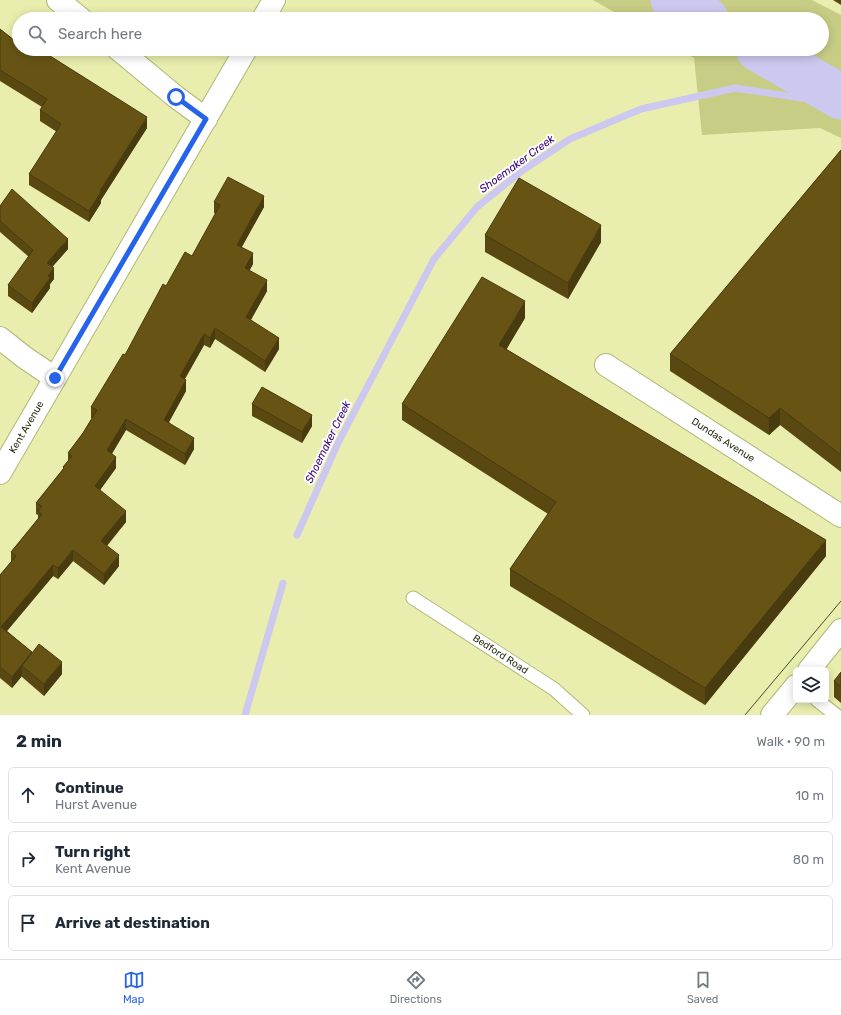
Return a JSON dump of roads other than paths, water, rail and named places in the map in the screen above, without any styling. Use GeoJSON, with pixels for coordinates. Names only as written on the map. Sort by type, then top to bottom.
{"type":"FeatureCollection","features":[{"type":"Feature","properties":{"kind":"street"},"geometry":{"type":"LineString","coordinates":[[58,0],[73,12]]}},
{"type":"Feature","properties":{"kind":"street"},"geometry":{"type":"LineString","coordinates":[[267,12],[274,0]]}},
{"type":"Feature","properties":{"kind":"street"},"geometry":{"type":"LineString","coordinates":[[126,56],[176,97],[206,119]]}},
{"type":"Feature","properties":{"kind":"street","name":"Kent Avenue"},"geometry":{"type":"LineString","coordinates":[[0,473],[242,56]]}},
{"type":"Feature","properties":{"kind":"street"},"geometry":{"type":"LineString","coordinates":[[0,338],[24,357],[55,378]]}},
{"type":"Feature","properties":{"kind":"street","name":"Dundas Avenue"},"geometry":{"type":"LineString","coordinates":[[606,365],[841,516]]}},
{"type":"Feature","properties":{"kind":"street"},"geometry":{"type":"LineString","coordinates":[[811,667],[841,630]]}},
{"type":"Feature","properties":{"kind":"street"},"geometry":{"type":"LineString","coordinates":[[772,715],[793,690]]}},
{"type":"Feature","properties":{"kind":"lane","name":"Bedford Road"},"geometry":{"type":"LineString","coordinates":[[413,598],[554,689],[583,715]]}},
{"type":"Feature","properties":{"kind":"lane"},"geometry":{"type":"LineString","coordinates":[[821,703],[836,715]]}},
{"type":"Feature","properties":{"kind":"waterway"},"geometry":{"type":"LineString","coordinates":[[673,0],[694,12]]}},
{"type":"Feature","properties":{"kind":"waterway"},"geometry":{"type":"LineString","coordinates":[[770,56],[841,97]]}},
{"type":"Feature","properties":{"kind":"waterway","name":"Shoemaker Creek"},"geometry":{"type":"LineString","coordinates":[[297,535],[338,443],[434,259],[477,207],[523,170],[570,139],[641,109],[735,88],[841,104]]}},
{"type":"Feature","properties":{"kind":"waterway","name":"Shoemaker Creek"},"geometry":{"type":"LineString","coordinates":[[245,715],[283,583]]}},
{"type":"Feature","properties":{"kind":"tram line"},"geometry":{"type":"LineString","coordinates":[[745,715],[841,601]]}}]}
